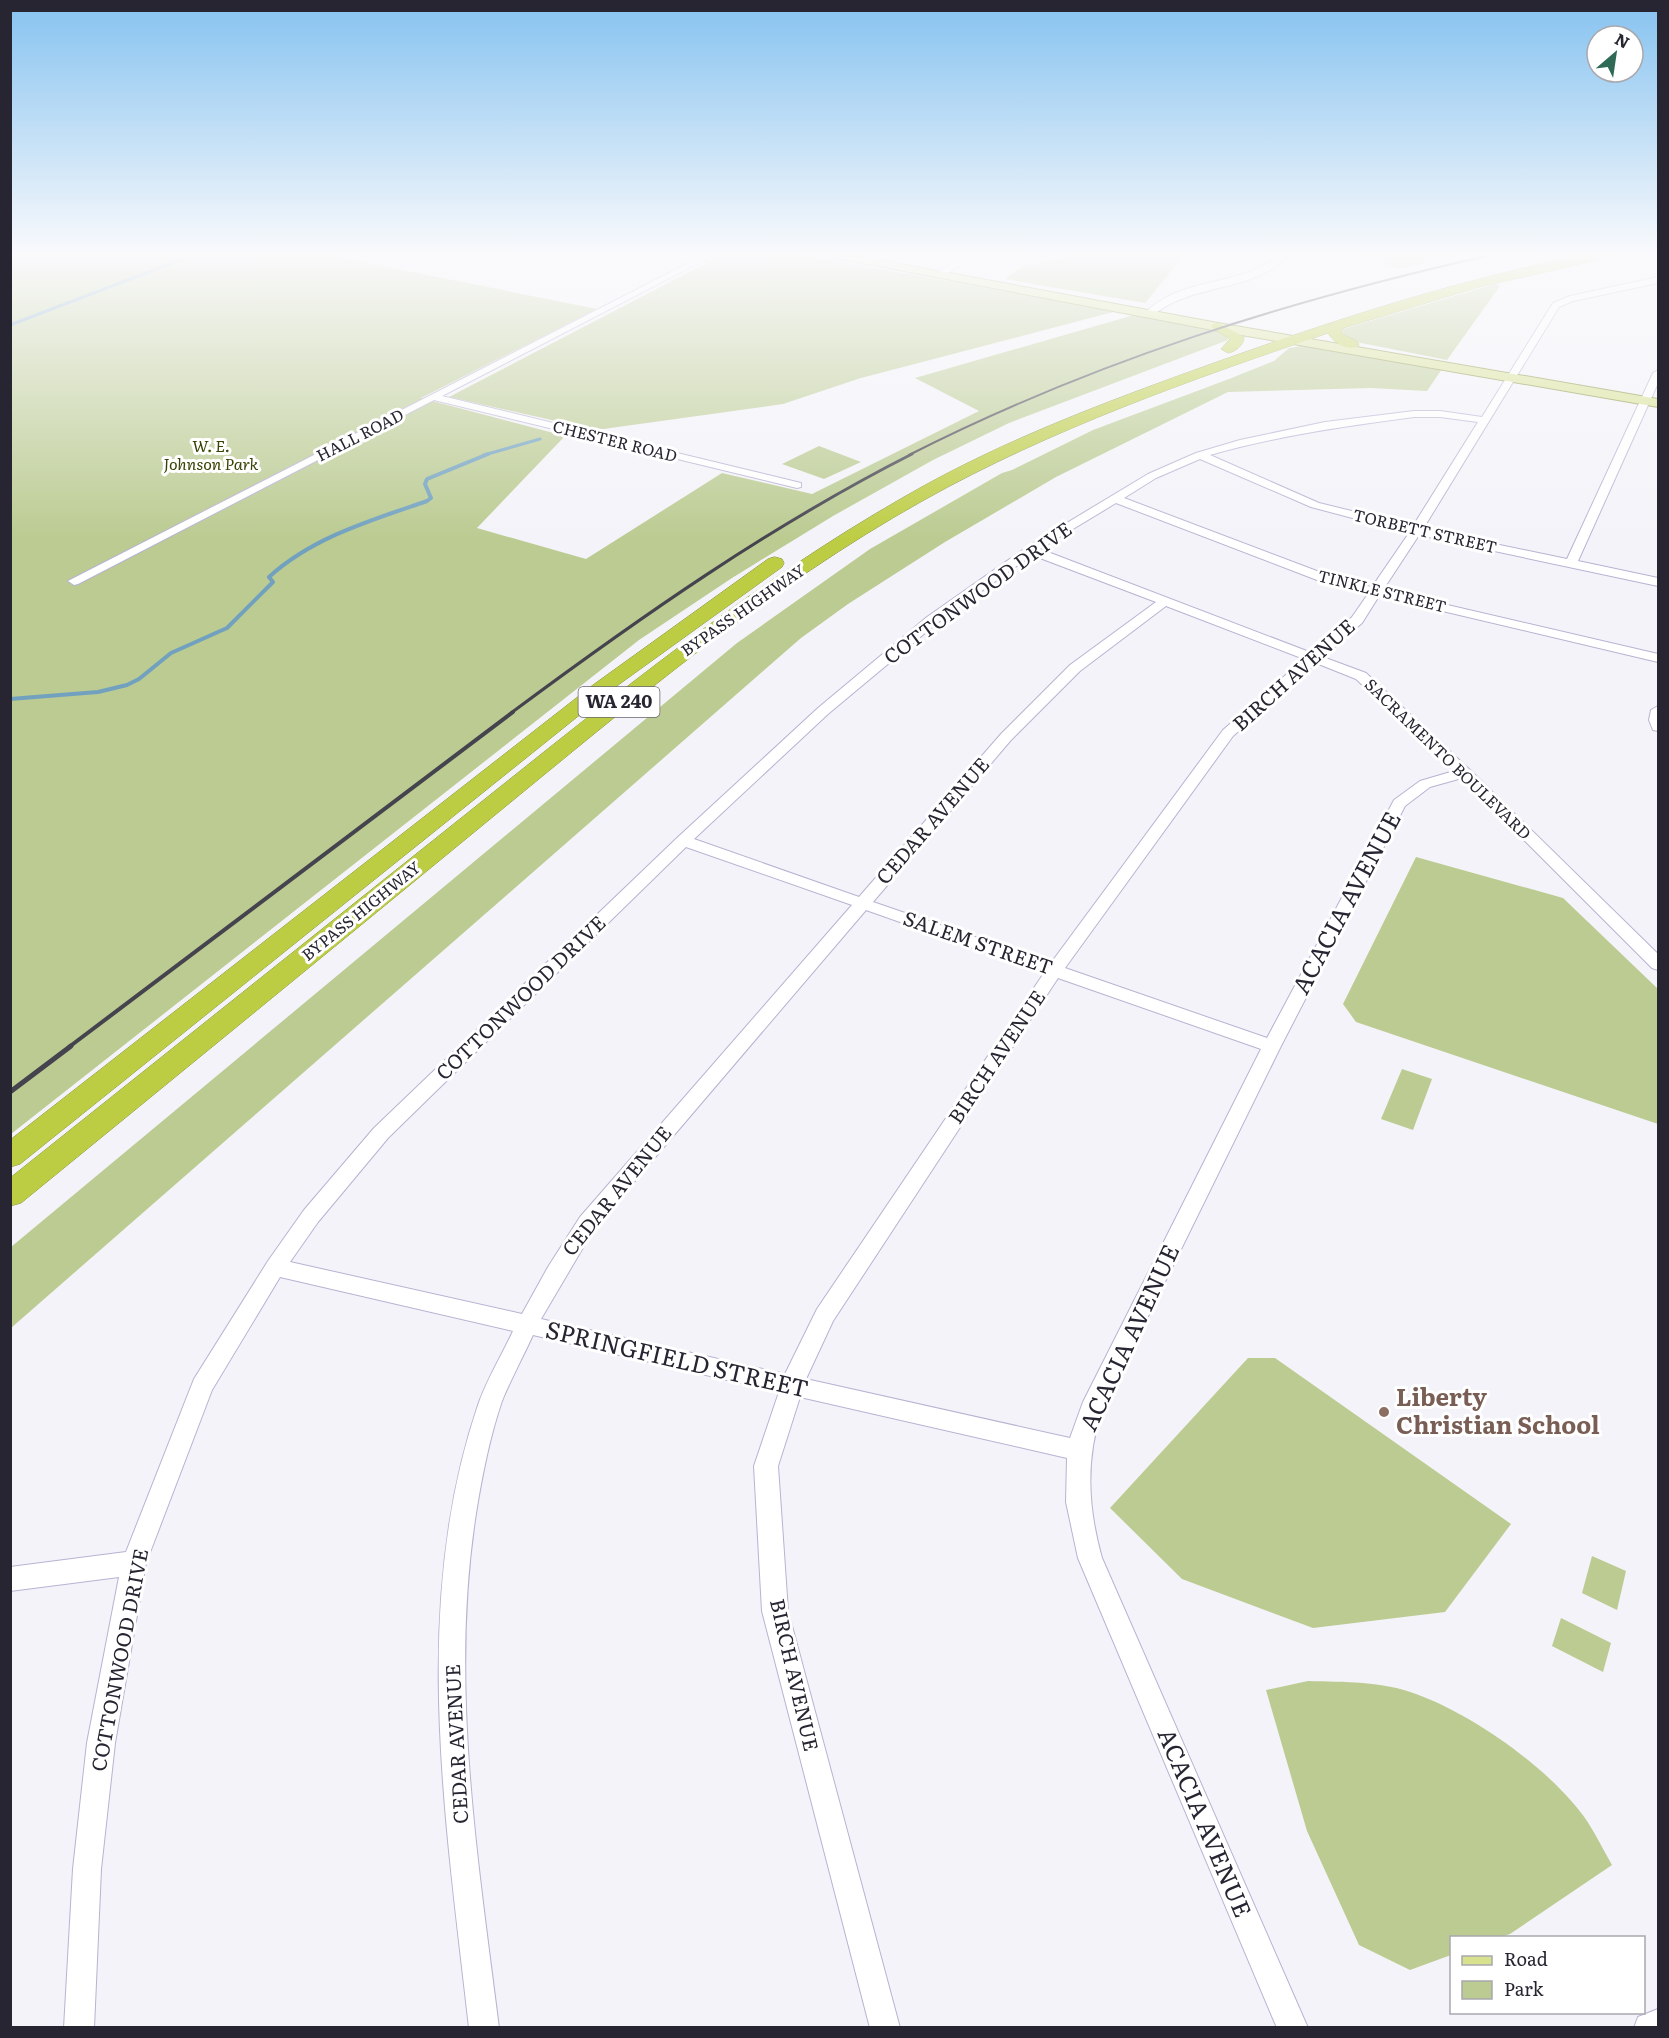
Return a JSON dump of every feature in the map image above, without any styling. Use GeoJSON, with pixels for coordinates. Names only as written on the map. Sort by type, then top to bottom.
{"type":"FeatureCollection","features":[{"type":"Feature","properties":{"kind":"highway","name":"BYPASS HIGHWAY"},"geometry":{"type":"LineString","coordinates":[[10,1156],[600,689],[774,564],[876,503],[966,454],[1078,404],[1225,350]]}},
{"type":"Feature","properties":{"kind":"highway","name":"BYPASS HIGHWAY"},"geometry":{"type":"LineString","coordinates":[[10,1195],[612,707],[698,641],[796,572],[874,522],[1001,453],[1252,350]]}},
{"type":"Feature","properties":{"kind":"main road"},"geometry":{"type":"LineString","coordinates":[[1366,350],[1652,402]]}},
{"type":"Feature","properties":{"kind":"main road"},"geometry":{"type":"LineString","coordinates":[[1382,350],[1511,376]]}},
{"type":"Feature","properties":{"kind":"street","name":"HALL ROAD"},"geometry":{"type":"LineString","coordinates":[[74,581],[524,350]]}},
{"type":"Feature","properties":{"kind":"street","name":"BIRCH AVENUE"},"geometry":{"type":"LineString","coordinates":[[885,2028],[775,1611],[766,1466],[798,1367],[825,1315],[1055,969],[1228,733],[1357,620],[1417,531],[1527,350]]}},
{"type":"Feature","properties":{"kind":"street"},"geometry":{"type":"LineString","coordinates":[[1571,562],[1652,402],[1659,373]]}},
{"type":"Feature","properties":{"kind":"street","name":"CHESTER ROAD"},"geometry":{"type":"LineString","coordinates":[[433,397],[797,485]]}},
{"type":"Feature","properties":{"kind":"street","name":"COTTONWOOD DRIVE"},"geometry":{"type":"LineString","coordinates":[[79,2028],[87,1869],[101,1743],[134,1563],[202,1386],[275,1267],[311,1216],[381,1133],[683,841],[822,711],[932,620],[1031,550],[1152,476],[1200,455],[1295,430],[1374,418],[1440,414],[1484,420]]}},
{"type":"Feature","properties":{"kind":"street","name":"TORBETT STREET"},"geometry":{"type":"LineString","coordinates":[[1200,455],[1315,505],[1417,531],[1659,582]]}},
{"type":"Feature","properties":{"kind":"street","name":"TINKLE STREET"},"geometry":{"type":"LineString","coordinates":[[1114,498],[1328,579],[1659,658]]}},
{"type":"Feature","properties":{"kind":"street","name":"SACRAMENTO BOULEVARD"},"geometry":{"type":"LineString","coordinates":[[1031,550],[1361,676],[1466,773],[1659,964]]}},
{"type":"Feature","properties":{"kind":"street","name":"CEDAR AVENUE"},"geometry":{"type":"LineString","coordinates":[[484,2028],[456,1782],[451,1700],[455,1570],[467,1485],[490,1405],[526,1324],[556,1269],[587,1222],[1006,736],[1075,668],[1165,602]]}},
{"type":"Feature","properties":{"kind":"street"},"geometry":{"type":"LineString","coordinates":[[1659,710],[1656,720],[1659,727]]}},
{"type":"Feature","properties":{"kind":"street","name":"ACACIA AVENUE"},"geometry":{"type":"LineString","coordinates":[[1293,2028],[1090,1558],[1079,1517],[1080,1451],[1084,1428],[1091,1409],[1272,1046],[1399,803],[1425,784],[1466,773]]}},
{"type":"Feature","properties":{"kind":"street","name":"SALEM STREET"},"geometry":{"type":"LineString","coordinates":[[683,841],[1272,1046]]}},
{"type":"Feature","properties":{"kind":"street","name":"SPRINGFIELD STREET"},"geometry":{"type":"LineString","coordinates":[[275,1267],[1080,1451]]}},
{"type":"Feature","properties":{"kind":"street"},"geometry":{"type":"LineString","coordinates":[[10,1579],[134,1563]]}},
{"type":"Feature","properties":{"kind":"street"},"geometry":{"type":"LineString","coordinates":[[1649,2028],[1659,2024]]}},
{"type":"Feature","properties":{"kind":"green space","name":"W. E. Johnson Park"},"geometry":{"type":"Polygon","coordinates":[[[10,350],[516,350],[421,398],[565,436],[477,528],[586,559],[722,473],[812,494],[979,411],[915,378],[1012,350],[1201,350],[1009,423],[933,460],[833,516],[732,578],[639,640],[11,1134],[10,350]]]}},
{"type":"Feature","properties":{"kind":"green space"},"geometry":{"type":"Polygon","coordinates":[[[539,350],[968,350],[861,378],[783,404],[596,430],[449,397],[539,350]]]}},
{"type":"Feature","properties":{"kind":"green space"},"geometry":{"type":"Polygon","coordinates":[[[1287,350],[1326,350],[1442,369],[1427,391],[1371,388],[1228,392],[1056,477],[945,542],[848,604],[801,638],[11,1328],[11,1247],[737,643],[870,549],[1002,473],[1093,430],[1274,361],[1287,350]]]}},
{"type":"Feature","properties":{"kind":"green space"},"geometry":{"type":"Polygon","coordinates":[[[1397,350],[1454,350],[1447,360],[1397,350]]]}},
{"type":"Feature","properties":{"kind":"green space"},"geometry":{"type":"Polygon","coordinates":[[[819,446],[861,462],[824,479],[782,464],[819,446]]]}},
{"type":"Feature","properties":{"kind":"green space"},"geometry":{"type":"Polygon","coordinates":[[[1416,857],[1563,898],[1658,989],[1658,1124],[1356,1022],[1343,1004],[1416,857]]]}},
{"type":"Feature","properties":{"kind":"green space"},"geometry":{"type":"Polygon","coordinates":[[[1402,1069],[1432,1079],[1413,1130],[1381,1119],[1402,1069]]]}},
{"type":"Feature","properties":{"kind":"green space"},"geometry":{"type":"Polygon","coordinates":[[[1248,1358],[1275,1358],[1511,1524],[1445,1612],[1313,1628],[1182,1579],[1110,1508],[1248,1358]]]}},
{"type":"Feature","properties":{"kind":"green space"},"geometry":{"type":"Polygon","coordinates":[[[1592,1556],[1626,1571],[1617,1610],[1582,1593],[1592,1556]]]}},
{"type":"Feature","properties":{"kind":"green space"},"geometry":{"type":"Polygon","coordinates":[[[1561,1618],[1611,1643],[1603,1672],[1552,1646],[1561,1618]]]}},
{"type":"Feature","properties":{"kind":"green space"},"geometry":{"type":"Polygon","coordinates":[[[1308,1681],[1363,1683],[1403,1690],[1439,1703],[1510,1746],[1554,1783],[1587,1821],[1612,1865],[1510,1934],[1450,1936],[1450,1955],[1410,1970],[1359,1945],[1307,1831],[1266,1690],[1308,1681]]]}},
{"type":"Feature","properties":{"kind":"waterway"},"geometry":{"type":"LineString","coordinates":[[484,455],[540,439]]}},
{"type":"Feature","properties":{"kind":"waterway"},"geometry":{"type":"LineString","coordinates":[[10,699],[98,692],[127,685],[139,679],[171,653],[227,628],[273,582],[269,577],[286,563],[344,531],[427,501],[431,498],[425,484],[427,479],[488,454]]}},
{"type":"Feature","properties":{"kind":"railway"},"geometry":{"type":"LineString","coordinates":[[909,455],[1050,390],[1156,350]]}},
{"type":"Feature","properties":{"kind":"railway"},"geometry":{"type":"LineString","coordinates":[[511,713],[706,575],[807,511],[912,454]]}},
{"type":"Feature","properties":{"kind":"railway"},"geometry":{"type":"LineString","coordinates":[[69,1047],[513,712]]}},
{"type":"Feature","properties":{"kind":"railway"},"geometry":{"type":"LineString","coordinates":[[10,1092],[71,1046]]}},
{"type":"Feature","properties":{"kind":"place","name":"Liberty Christian School"},"geometry":{"type":"Point","coordinates":[1384,1412]}}]}
